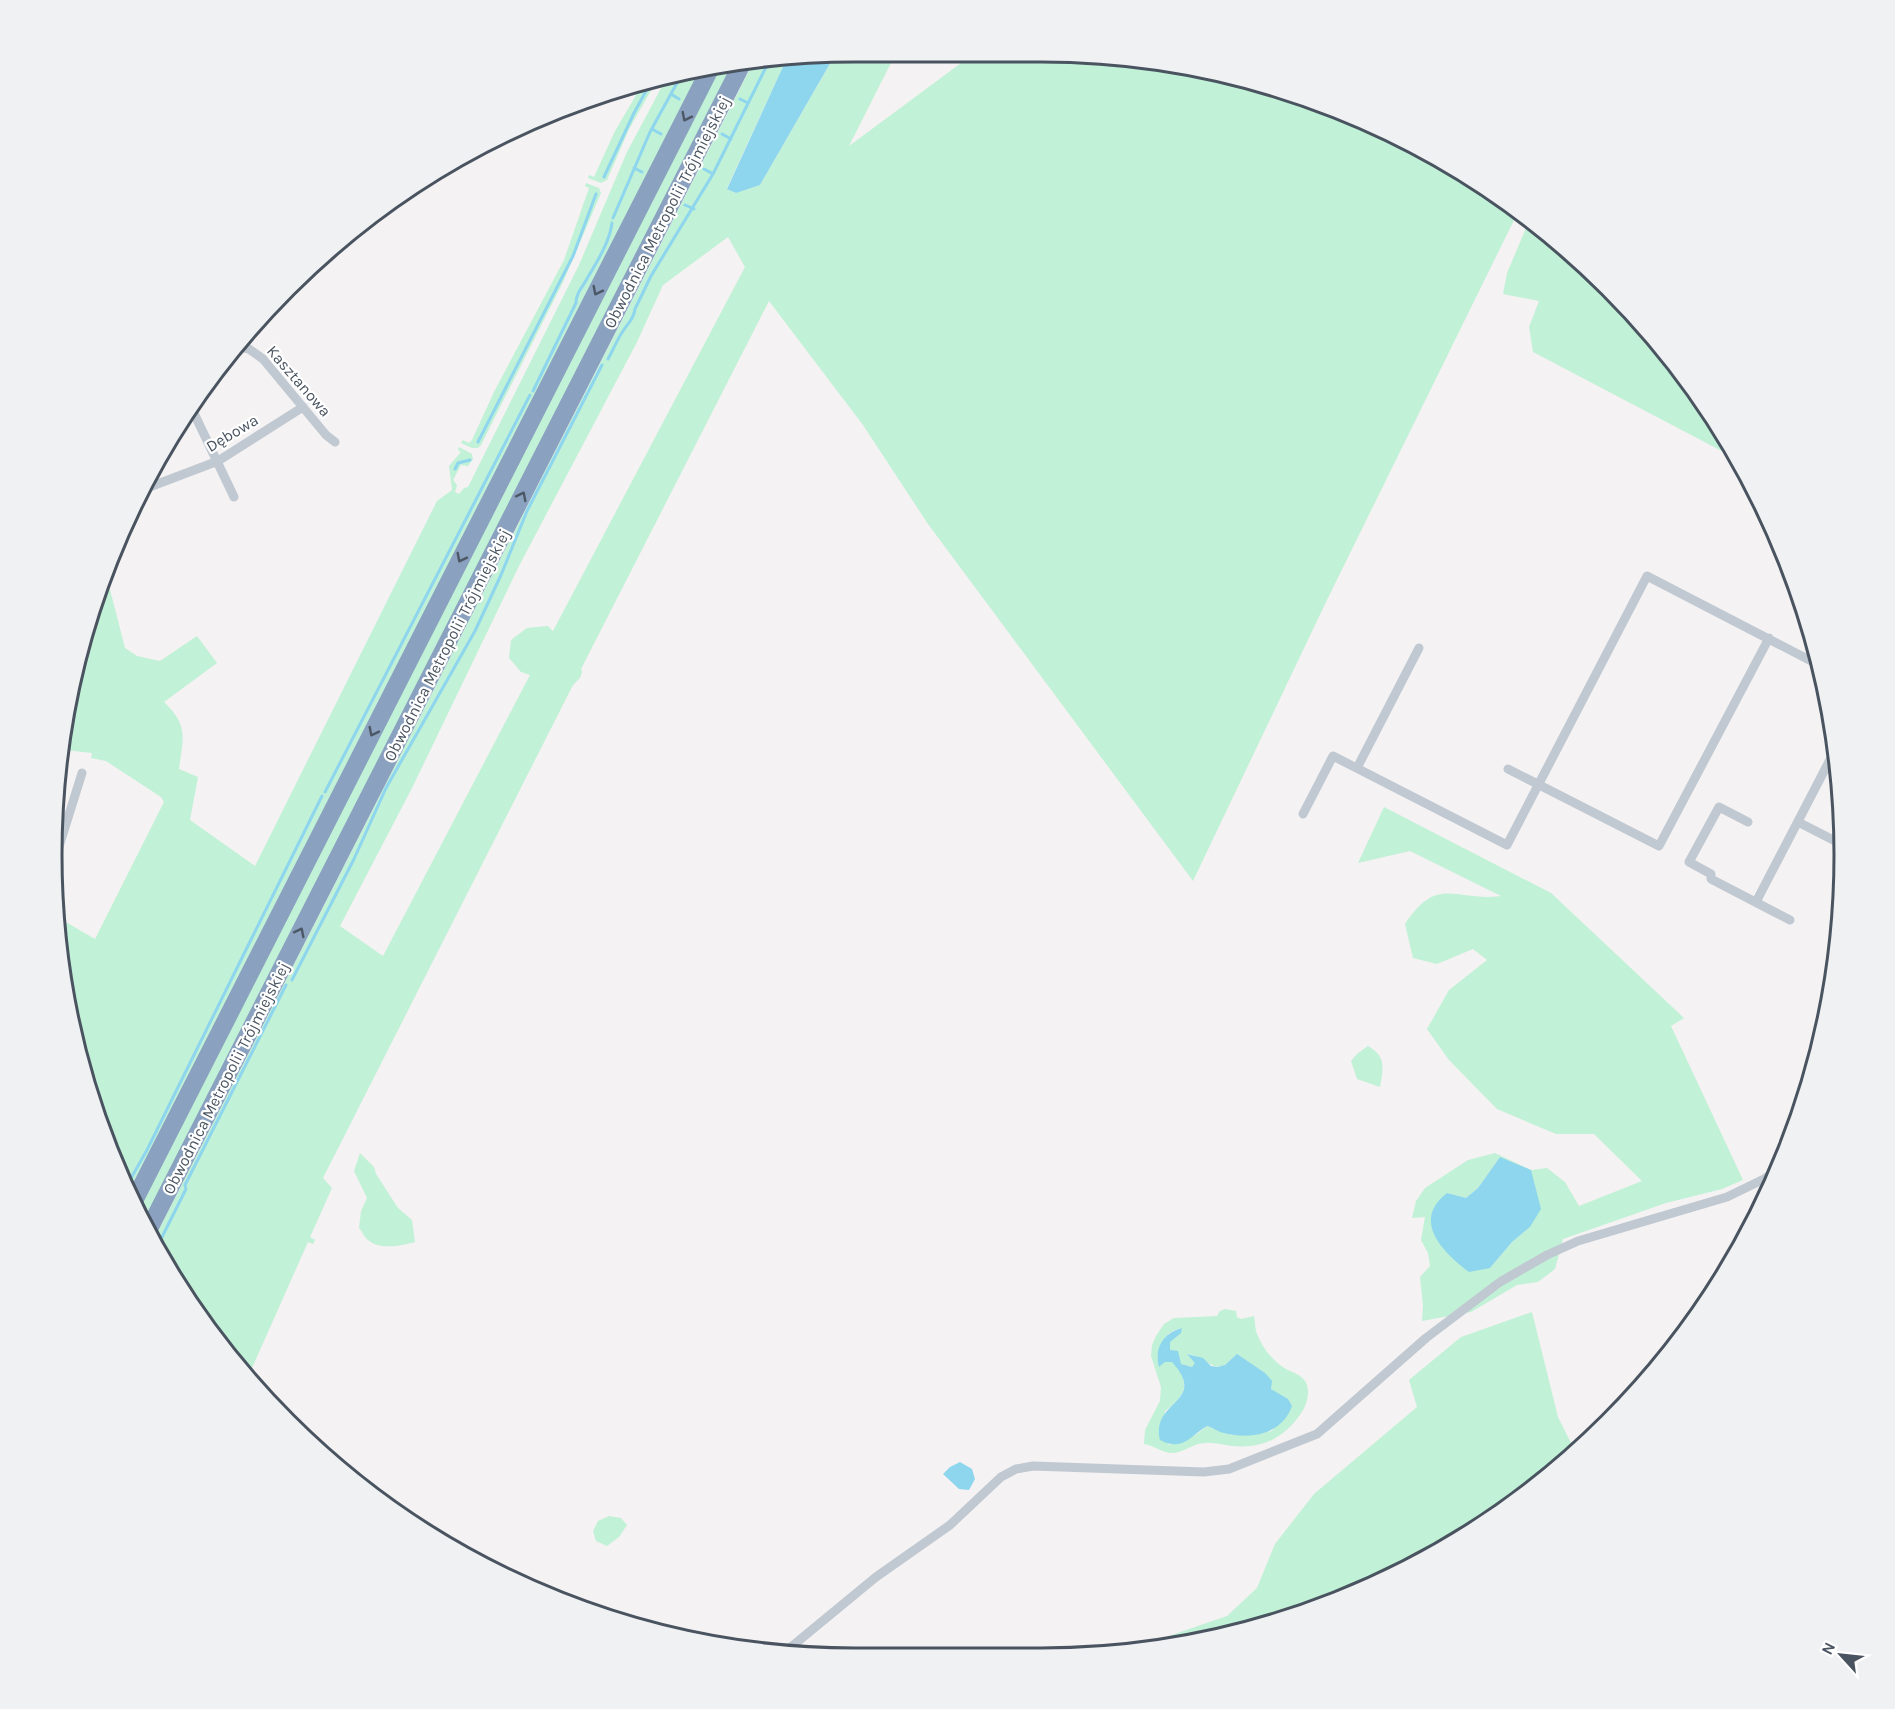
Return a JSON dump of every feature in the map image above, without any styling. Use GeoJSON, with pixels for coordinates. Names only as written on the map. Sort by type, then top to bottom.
{"type":"FeatureCollection","features":[{"type":"Feature","properties":{"kind":"highway","name":"Obwodnica Metropolii Trójmiejskiej"},"geometry":{"type":"LineString","coordinates":[[152,1222],[739,70]]}},
{"type":"Feature","properties":{"kind":"highway","name":"Obwodnica Metropolii Trójmiejskiej"},"geometry":{"type":"LineString","coordinates":[[138,1193],[706,76]]}},
{"type":"Feature","properties":{"kind":"street","name":"Kasztanowa"},"geometry":{"type":"LineString","coordinates":[[245,348],[263,359],[326,435],[335,442]]}},
{"type":"Feature","properties":{"kind":"street","name":"Dębowa"},"geometry":{"type":"LineString","coordinates":[[153,486],[218,461],[303,407]]}},
{"type":"Feature","properties":{"kind":"street"},"geometry":{"type":"LineString","coordinates":[[195,414],[234,497]]}},
{"type":"Feature","properties":{"kind":"street"},"geometry":{"type":"LineString","coordinates":[[1303,814],[1333,756],[1507,845],[1647,576],[1808,659]]}},
{"type":"Feature","properties":{"kind":"street"},"geometry":{"type":"LineString","coordinates":[[1508,769],[1659,846],[1769,638]]}},
{"type":"Feature","properties":{"kind":"street"},"geometry":{"type":"LineString","coordinates":[[1357,768],[1419,648]]}},
{"type":"Feature","properties":{"kind":"street"},"geometry":{"type":"LineString","coordinates":[[1756,902],[1828,763]]}},
{"type":"Feature","properties":{"kind":"street"},"geometry":{"type":"LineString","coordinates":[[62,835],[82,773]]}},
{"type":"Feature","properties":{"kind":"street"},"geometry":{"type":"LineString","coordinates":[[1748,822],[1719,807],[1689,862],[1711,873],[1711,879],[1790,920]]}},
{"type":"Feature","properties":{"kind":"street"},"geometry":{"type":"LineString","coordinates":[[1798,822],[1833,840]]}},
{"type":"Feature","properties":{"kind":"street"},"geometry":{"type":"LineString","coordinates":[[793,1645],[876,1577],[950,1525],[1001,1477],[1016,1469],[1033,1466],[1204,1472],[1228,1469],[1281,1450],[1317,1434],[1426,1338],[1500,1282],[1547,1255],[1578,1241],[1727,1197],[1764,1179]]}},
{"type":"Feature","properties":{"kind":"green space"},"geometry":{"type":"Polygon","coordinates":[[[831,62],[891,62],[849,146],[962,62],[1092,63],[1144,68],[1195,77],[1246,89],[1344,122],[1391,143],[1437,168],[1515,219],[1325,604],[1193,881],[928,524],[863,425],[769,301],[581,669],[580,678],[573,685],[323,1178],[332,1188],[310,1237],[315,1240],[313,1244],[308,1242],[252,1369],[195,1295],[158,1232],[750,68],[784,65],[727,188],[735,193],[760,185],[831,62]],[[728,237],[663,285],[637,342],[519,566],[412,788],[340,926],[383,956],[530,675],[521,672],[509,658],[511,640],[527,628],[548,626],[553,631],[745,267],[728,237]]]}},
{"type":"Feature","properties":{"kind":"green space"},"geometry":{"type":"Polygon","coordinates":[[[733,71],[150,1218],[141,1201],[715,74],[733,71]]]}},
{"type":"Feature","properties":{"kind":"green space"},"geometry":{"type":"Polygon","coordinates":[[[697,78],[134,1185],[104,1109],[89,1060],[77,1009],[64,921],[95,939],[164,802],[161,797],[106,761],[91,758],[92,753],[68,750],[89,649],[109,586],[125,648],[137,656],[160,661],[197,636],[217,663],[164,702],[172,710],[181,726],[183,741],[179,769],[198,777],[190,820],[255,866],[437,501],[452,490],[449,466],[461,452],[458,450],[459,447],[472,454],[473,459],[468,466],[461,465],[453,480],[457,485],[455,492],[459,494],[468,487],[579,265],[627,152],[662,86],[697,78]]]}},
{"type":"Feature","properties":{"kind":"green space"},"geometry":{"type":"Polygon","coordinates":[[[652,88],[629,129],[607,180],[601,183],[588,178],[589,175],[594,177],[615,131],[638,92],[652,88]]]}},
{"type":"Feature","properties":{"kind":"green space"},"geometry":{"type":"Polygon","coordinates":[[[586,183],[599,188],[601,193],[563,282],[481,445],[478,448],[472,448],[461,443],[463,440],[469,443],[472,440],[494,392],[564,260],[589,188],[585,186],[586,183]]]}},
{"type":"Feature","properties":{"kind":"green space"},"geometry":{"type":"Polygon","coordinates":[[[1526,228],[1563,258],[1637,332],[1670,372],[1723,452],[1533,352],[1529,327],[1539,301],[1503,294],[1507,273],[1526,228]]]}},
{"type":"Feature","properties":{"kind":"green space"},"geometry":{"type":"Polygon","coordinates":[[[1384,807],[1551,893],[1684,1018],[1671,1026],[1743,1180],[1722,1189],[1666,1203],[1563,1239],[1555,1269],[1538,1282],[1517,1285],[1471,1312],[1422,1321],[1420,1277],[1430,1266],[1428,1253],[1421,1240],[1425,1217],[1412,1218],[1416,1201],[1425,1188],[1468,1160],[1495,1153],[1531,1170],[1547,1168],[1565,1182],[1579,1206],[1642,1181],[1594,1134],[1556,1134],[1497,1109],[1449,1060],[1427,1029],[1449,990],[1487,960],[1473,949],[1437,964],[1413,958],[1405,924],[1427,899],[1438,895],[1501,896],[1410,851],[1358,863],[1384,807]],[[1500,1157],[1478,1188],[1466,1198],[1447,1193],[1490,1268],[1512,1242],[1530,1227],[1500,1157]]]}},
{"type":"Feature","properties":{"kind":"green space"},"geometry":{"type":"Polygon","coordinates":[[[1368,1046],[1381,1059],[1383,1069],[1380,1087],[1357,1079],[1351,1061],[1368,1046]]]}},
{"type":"Feature","properties":{"kind":"green space"},"geometry":{"type":"Polygon","coordinates":[[[360,1153],[374,1167],[376,1174],[398,1208],[412,1220],[415,1242],[397,1246],[378,1245],[367,1239],[359,1228],[361,1211],[367,1198],[354,1171],[360,1153]]]}},
{"type":"Feature","properties":{"kind":"green space"},"geometry":{"type":"Polygon","coordinates":[[[1225,1309],[1236,1311],[1237,1317],[1241,1319],[1254,1316],[1257,1334],[1268,1354],[1281,1366],[1301,1377],[1307,1385],[1308,1397],[1302,1412],[1281,1435],[1264,1443],[1232,1446],[1205,1443],[1170,1453],[1144,1444],[1145,1430],[1160,1401],[1161,1387],[1151,1356],[1156,1336],[1164,1324],[1174,1318],[1217,1316],[1225,1309]],[[1181,1328],[1165,1338],[1161,1353],[1160,1366],[1172,1361],[1184,1382],[1182,1394],[1165,1411],[1169,1445],[1197,1434],[1207,1426],[1232,1435],[1272,1431],[1288,1399],[1279,1395],[1233,1358],[1221,1367],[1188,1354],[1196,1363],[1192,1367],[1181,1364],[1174,1352],[1170,1350],[1170,1342],[1181,1328]]]}},
{"type":"Feature","properties":{"kind":"green space"},"geometry":{"type":"Polygon","coordinates":[[[1532,1312],[1558,1417],[1571,1443],[1523,1484],[1481,1514],[1391,1566],[1295,1605],[1246,1620],[1165,1637],[1227,1616],[1257,1588],[1275,1544],[1314,1494],[1417,1407],[1409,1380],[1461,1337],[1532,1312]]]}},
{"type":"Feature","properties":{"kind":"green space"},"geometry":{"type":"Polygon","coordinates":[[[609,1516],[621,1518],[627,1525],[619,1537],[607,1546],[596,1541],[593,1531],[598,1521],[609,1516]]]}},
{"type":"Feature","properties":{"kind":"water"},"geometry":{"type":"Polygon","coordinates":[[[831,62],[760,185],[736,193],[727,189],[784,65],[831,62]]]}},
{"type":"Feature","properties":{"kind":"water"},"geometry":{"type":"Polygon","coordinates":[[[1500,1157],[1531,1170],[1541,1209],[1530,1227],[1512,1242],[1490,1268],[1469,1272],[1441,1246],[1431,1225],[1432,1214],[1447,1193],[1466,1198],[1478,1188],[1500,1157]]]}},
{"type":"Feature","properties":{"kind":"water"},"geometry":{"type":"Polygon","coordinates":[[[1182,1328],[1181,1333],[1170,1342],[1170,1350],[1178,1351],[1181,1364],[1192,1367],[1195,1363],[1187,1354],[1203,1358],[1211,1366],[1218,1367],[1225,1365],[1237,1354],[1265,1373],[1272,1381],[1271,1389],[1288,1399],[1292,1406],[1281,1423],[1265,1433],[1255,1435],[1235,1435],[1207,1426],[1180,1443],[1160,1440],[1159,1427],[1163,1417],[1182,1394],[1184,1386],[1182,1375],[1172,1362],[1165,1362],[1159,1367],[1159,1348],[1165,1338],[1175,1330],[1182,1328]]]}},
{"type":"Feature","properties":{"kind":"water"},"geometry":{"type":"Polygon","coordinates":[[[960,1462],[972,1469],[975,1479],[969,1490],[959,1489],[943,1474],[960,1462]]]}},
{"type":"Feature","properties":{"kind":"waterway"},"geometry":{"type":"LineString","coordinates":[[608,359],[632,318],[651,276],[713,174],[766,67]]}},
{"type":"Feature","properties":{"kind":"waterway"},"geometry":{"type":"LineString","coordinates":[[613,218],[650,132],[677,82]]}},
{"type":"Feature","properties":{"kind":"waterway"},"geometry":{"type":"LineString","coordinates":[[604,177],[647,90]]}},
{"type":"Feature","properties":{"kind":"waterway"},"geometry":{"type":"LineString","coordinates":[[671,94],[679,99]]}},
{"type":"Feature","properties":{"kind":"waterway"},"geometry":{"type":"LineString","coordinates":[[740,99],[748,103]]}},
{"type":"Feature","properties":{"kind":"waterway"},"geometry":{"type":"LineString","coordinates":[[652,129],[661,134]]}},
{"type":"Feature","properties":{"kind":"waterway"},"geometry":{"type":"LineString","coordinates":[[722,134],[731,139]]}},
{"type":"Feature","properties":{"kind":"waterway"},"geometry":{"type":"LineString","coordinates":[[634,168],[642,172]]}},
{"type":"Feature","properties":{"kind":"waterway"},"geometry":{"type":"LineString","coordinates":[[704,169],[713,174]]}},
{"type":"Feature","properties":{"kind":"waterway"},"geometry":{"type":"LineString","coordinates":[[478,442],[573,256],[596,194]]}},
{"type":"Feature","properties":{"kind":"waterway"},"geometry":{"type":"LineString","coordinates":[[685,205],[694,209]]}},
{"type":"Feature","properties":{"kind":"waterway"},"geometry":{"type":"LineString","coordinates":[[533,391],[576,303],[578,293],[603,251],[612,223]]}},
{"type":"Feature","properties":{"kind":"waterway"},"geometry":{"type":"LineString","coordinates":[[292,980],[354,859],[386,788],[475,631],[527,511],[602,365]]}},
{"type":"Feature","properties":{"kind":"waterway"},"geometry":{"type":"LineString","coordinates":[[325,792],[530,395]]}},
{"type":"Feature","properties":{"kind":"waterway"},"geometry":{"type":"LineString","coordinates":[[455,469],[458,463],[470,460]]}},
{"type":"Feature","properties":{"kind":"waterway"},"geometry":{"type":"LineString","coordinates":[[131,1178],[322,796]]}},
{"type":"Feature","properties":{"kind":"waterway"},"geometry":{"type":"LineString","coordinates":[[161,1239],[186,1189],[185,1185],[286,985]]}}]}
